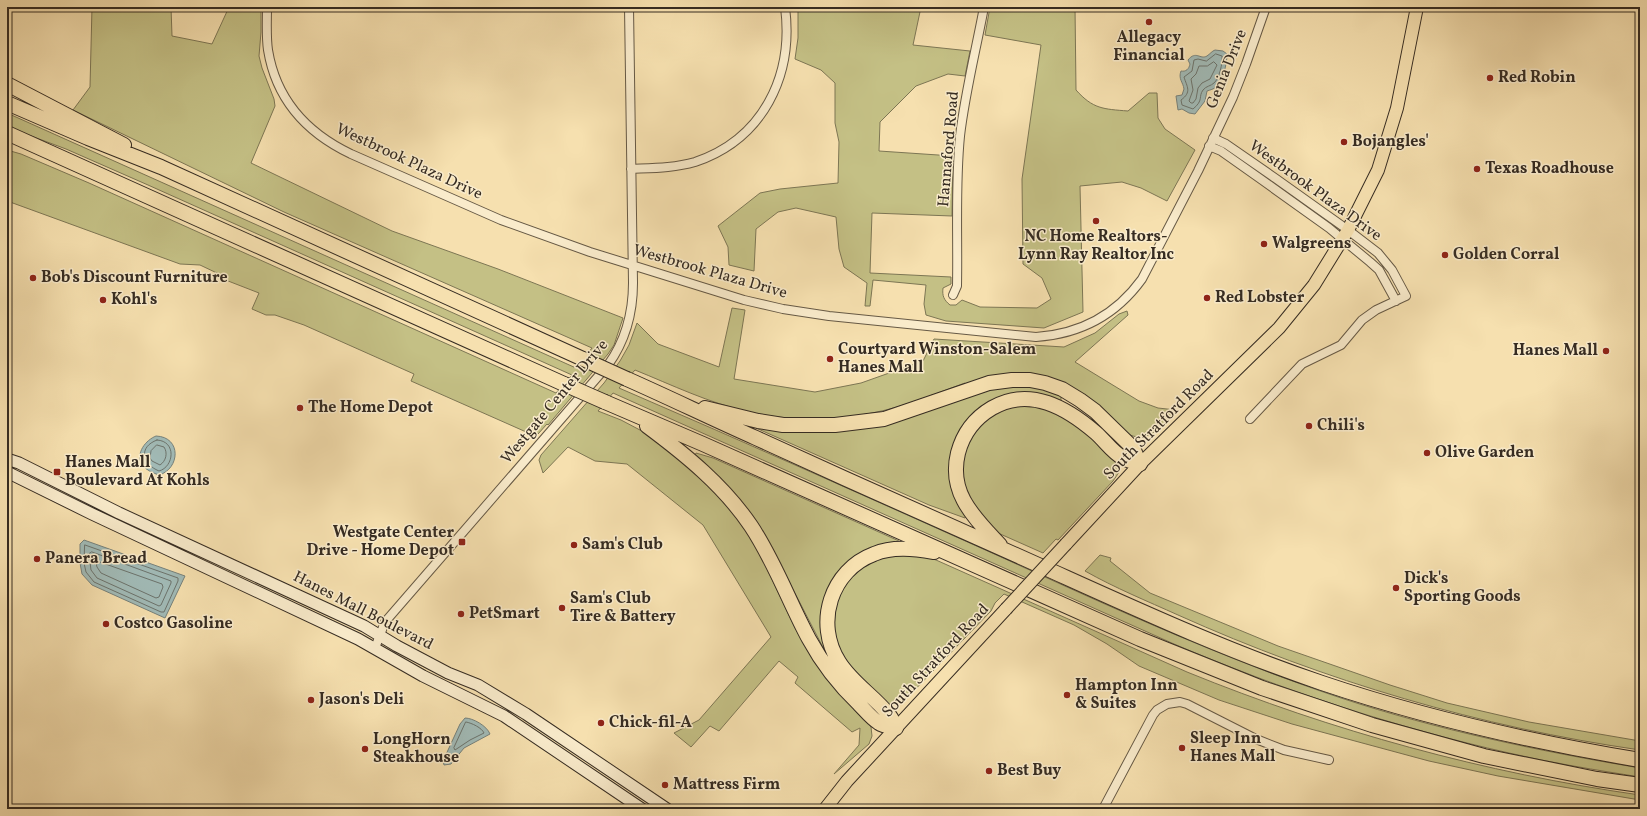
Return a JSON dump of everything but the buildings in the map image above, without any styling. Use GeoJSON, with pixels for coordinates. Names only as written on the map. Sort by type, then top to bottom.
{"type":"FeatureCollection","features":[{"type":"Feature","properties":{"kind":"highway"},"geometry":{"type":"LineString","coordinates":[[7,84],[109,136],[161,166]]}},
{"type":"Feature","properties":{"kind":"highway"},"geometry":{"type":"LineString","coordinates":[[7,102],[88,138],[161,166],[754,437],[1208,640],[1321,683],[1390,704],[1475,727],[1573,749],[1640,760]]}},
{"type":"Feature","properties":{"kind":"highway"},"geometry":{"type":"LineString","coordinates":[[7,133],[564,384],[703,444],[1147,642],[1262,688],[1325,711],[1484,756],[1589,777],[1640,785]]}},
{"type":"Feature","properties":{"kind":"highway"},"geometry":{"type":"LineString","coordinates":[[7,142],[73,164]]}},
{"type":"Feature","properties":{"kind":"highway"},"geometry":{"type":"LineString","coordinates":[[679,402],[769,423],[827,426],[884,418],[988,383],[1012,380],[1030,380],[1062,389],[1095,411],[1133,448],[1140,464]]}},
{"type":"Feature","properties":{"kind":"highway"},"geometry":{"type":"LineString","coordinates":[[1004,550],[969,511],[961,496],[957,481],[957,460],[963,440],[973,424],[992,408],[1014,400],[1034,400],[1051,403],[1064,409],[1097,433],[1123,458],[1140,464]]}},
{"type":"Feature","properties":{"kind":"highway"},"geometry":{"type":"LineString","coordinates":[[628,412],[678,450],[705,473],[742,514],[752,527],[783,584],[819,656],[850,696],[879,723],[896,728]]}},
{"type":"Feature","properties":{"kind":"highway"},"geometry":{"type":"LineString","coordinates":[[896,728],[890,716],[853,680],[839,662],[831,643],[828,628],[827,616],[830,600],[845,574],[859,562],[875,553],[893,549],[950,554]]}},
{"type":"Feature","properties":{"kind":"main road","name":"South Stratford Road"},"geometry":{"type":"LineString","coordinates":[[825,809],[847,781],[1140,464],[1279,328],[1314,285],[1346,234],[1380,162],[1397,108],[1417,7]]}},
{"type":"Feature","properties":{"kind":"main road","name":"Hanes Mall Boulevard"},"geometry":{"type":"LineString","coordinates":[[7,459],[19,463],[119,513],[357,622],[397,646],[448,673],[478,685],[526,714],[667,809]]}},
{"type":"Feature","properties":{"kind":"main road","name":"Hanes Mall Boulevard"},"geometry":{"type":"LineString","coordinates":[[7,472],[92,514],[358,639],[423,676],[504,716],[642,809]]}},
{"type":"Feature","properties":{"kind":"street","name":"Westbrook Plaza Drive"},"geometry":{"type":"LineString","coordinates":[[267,7],[268,50],[273,71],[282,92],[293,109],[305,123],[332,144],[501,220],[703,288],[783,309],[829,316],[1025,337],[1056,335],[1082,328],[1115,308],[1132,292],[1147,271],[1212,142],[1221,151],[1262,180],[1346,234],[1383,259],[1392,270],[1406,296],[1396,301],[1379,270],[1370,262],[1346,234]]}},
{"type":"Feature","properties":{"kind":"street","name":"Westgate Center Drive"},"geometry":{"type":"LineString","coordinates":[[375,648],[385,622],[614,357],[623,339],[631,314],[633,296],[629,7]]}},
{"type":"Feature","properties":{"kind":"street"},"geometry":{"type":"LineString","coordinates":[[631,169],[666,168],[694,162],[726,147],[749,129],[767,106],[781,77],[786,49],[787,32],[785,7]]}},
{"type":"Feature","properties":{"kind":"street","name":"Hannaford Road"},"geometry":{"type":"LineString","coordinates":[[954,295],[957,286],[957,184],[960,135],[984,7]]}},
{"type":"Feature","properties":{"kind":"street","name":"Genia Drive"},"geometry":{"type":"LineString","coordinates":[[1212,142],[1246,64],[1266,7]]}},
{"type":"Feature","properties":{"kind":"street"},"geometry":{"type":"LineString","coordinates":[[1250,420],[1302,364],[1341,345],[1362,320],[1376,310],[1396,301]]}},
{"type":"Feature","properties":{"kind":"street"},"geometry":{"type":"LineString","coordinates":[[1103,809],[1153,715],[1162,706],[1172,703],[1187,704],[1256,739],[1277,747],[1329,760]]}},
{"type":"Feature","properties":{"kind":"shaded area"},"geometry":{"type":"Polygon","coordinates":[[[92,7],[171,7],[172,36],[212,44],[229,7],[261,7],[259,56],[275,106],[251,163],[392,231],[498,269],[623,318],[614,345],[548,425],[547,424],[538,434],[531,438],[533,435],[411,381],[414,374],[304,325],[275,315],[266,315],[252,309],[259,293],[223,279],[219,274],[200,265],[180,264],[10,202],[7,208],[7,150],[21,154],[89,183],[556,393],[572,375],[66,149],[7,127],[7,113],[576,368],[592,348],[284,212],[73,110],[90,87],[92,7]]]}},
{"type":"Feature","properties":{"kind":"shaded area"},"geometry":{"type":"Polygon","coordinates":[[[798,7],[921,7],[913,45],[970,51],[965,76],[948,74],[916,86],[880,122],[879,151],[953,156],[952,216],[872,213],[870,273],[951,277],[951,284],[943,288],[943,296],[950,305],[956,305],[962,300],[980,307],[1037,308],[1051,299],[1042,278],[1023,264],[1022,179],[1041,45],[985,35],[990,7],[1075,7],[1076,90],[1088,101],[1099,107],[1128,111],[1149,93],[1157,93],[1158,118],[1165,129],[1195,150],[1167,201],[1141,188],[1122,182],[1080,186],[1083,312],[1044,328],[946,321],[926,315],[924,304],[926,285],[873,280],[870,306],[865,306],[867,283],[844,267],[839,249],[836,217],[796,208],[778,212],[756,229],[754,271],[729,265],[728,247],[718,226],[760,193],[780,189],[838,183],[839,142],[835,123],[835,83],[821,70],[795,59],[798,38],[798,7]]]}},
{"type":"Feature","properties":{"kind":"shaded area"},"geometry":{"type":"Polygon","coordinates":[[[732,308],[745,310],[734,379],[815,392],[861,383],[923,361],[934,339],[1064,347],[1095,333],[1119,314],[1127,311],[1128,315],[1075,362],[1139,401],[1158,408],[1176,410],[1176,412],[1161,427],[1150,435],[1144,437],[1130,435],[1072,388],[966,385],[965,383],[919,400],[884,410],[857,416],[810,419],[764,415],[734,408],[691,393],[635,370],[619,388],[1127,614],[1254,667],[1341,698],[1452,730],[1527,747],[1640,768],[1640,777],[1541,760],[1466,743],[1339,706],[1256,677],[1174,644],[613,393],[598,411],[621,420],[657,439],[715,488],[753,539],[795,628],[816,664],[860,716],[869,723],[872,736],[869,744],[834,774],[859,745],[860,728],[852,732],[795,683],[798,677],[779,661],[719,731],[710,726],[691,747],[674,733],[699,720],[771,637],[703,525],[627,464],[595,461],[568,447],[543,473],[539,460],[541,455],[604,383],[620,361],[629,345],[637,323],[658,344],[719,367],[732,308]]]}},
{"type":"Feature","properties":{"kind":"shaded area"},"geometry":{"type":"Polygon","coordinates":[[[1001,385],[1034,385],[1061,396],[1061,401],[1012,395],[961,436],[965,518],[929,505],[756,428],[758,424],[809,430],[1001,385]]]}},
{"type":"Feature","properties":{"kind":"shaded area"},"geometry":{"type":"Polygon","coordinates":[[[1026,403],[1065,414],[1120,464],[1119,471],[1113,481],[1058,540],[1056,539],[1043,553],[998,533],[967,500],[960,470],[971,433],[997,409],[1026,403]]]}},
{"type":"Feature","properties":{"kind":"shaded area"},"geometry":{"type":"Polygon","coordinates":[[[696,453],[713,458],[899,541],[898,545],[834,581],[828,657],[786,576],[695,455],[696,453]]]}},
{"type":"Feature","properties":{"kind":"shaded area"},"geometry":{"type":"Polygon","coordinates":[[[885,554],[917,554],[936,560],[1187,672],[1297,713],[1353,731],[1467,762],[1524,775],[1640,795],[1640,800],[1498,776],[1429,761],[1292,724],[1219,700],[1139,666],[1107,644],[1074,625],[1004,594],[995,603],[991,611],[904,701],[893,705],[886,704],[852,672],[833,638],[833,605],[853,571],[885,554]]]}},
{"type":"Feature","properties":{"kind":"shaded area"},"geometry":{"type":"Polygon","coordinates":[[[1100,555],[1111,558],[1110,561],[1150,593],[1278,646],[1447,703],[1529,722],[1640,741],[1640,750],[1580,740],[1462,715],[1404,699],[1290,661],[1233,639],[1178,615],[1119,589],[1085,571],[1100,555]]]}},
{"type":"Feature","properties":{"kind":"water"},"geometry":{"type":"Polygon","coordinates":[[[1215,50],[1223,51],[1227,54],[1221,81],[1215,88],[1207,91],[1205,101],[1195,114],[1189,113],[1182,109],[1178,110],[1176,96],[1182,95],[1184,89],[1180,78],[1181,71],[1186,71],[1188,69],[1190,64],[1188,60],[1191,57],[1196,55],[1205,57],[1215,50]]]}},
{"type":"Feature","properties":{"kind":"water"},"geometry":{"type":"Polygon","coordinates":[[[156,436],[164,438],[170,442],[174,447],[175,454],[171,467],[166,472],[159,475],[144,467],[140,460],[141,452],[145,444],[156,436]]]}},
{"type":"Feature","properties":{"kind":"water"},"geometry":{"type":"Polygon","coordinates":[[[84,540],[185,576],[165,618],[92,585],[82,574],[80,563],[80,544],[84,540]]]}},
{"type":"Feature","properties":{"kind":"water"},"geometry":{"type":"Polygon","coordinates":[[[465,718],[472,719],[479,723],[486,728],[490,734],[464,748],[451,764],[444,765],[443,761],[460,724],[465,718]]]}},
{"type":"Feature","properties":{"kind":"place","name":"Allegacy Financial"},"geometry":{"type":"Point","coordinates":[1149,22]}},
{"type":"Feature","properties":{"kind":"place","name":"Red Robin"},"geometry":{"type":"Point","coordinates":[1490,78]}},
{"type":"Feature","properties":{"kind":"place","name":"Bojangles'"},"geometry":{"type":"Point","coordinates":[1344,142]}},
{"type":"Feature","properties":{"kind":"place","name":"Texas Roadhouse"},"geometry":{"type":"Point","coordinates":[1477,169]}},
{"type":"Feature","properties":{"kind":"place","name":"NC Home Realtors- Lynn Ray Realtor Inc"},"geometry":{"type":"Point","coordinates":[1096,221]}},
{"type":"Feature","properties":{"kind":"place","name":"Walgreens"},"geometry":{"type":"Point","coordinates":[1264,244]}},
{"type":"Feature","properties":{"kind":"place","name":"Golden Corral"},"geometry":{"type":"Point","coordinates":[1445,255]}},
{"type":"Feature","properties":{"kind":"place","name":"Bob's Discount Furniture"},"geometry":{"type":"Point","coordinates":[33,278]}},
{"type":"Feature","properties":{"kind":"place","name":"Red Lobster"},"geometry":{"type":"Point","coordinates":[1207,298]}},
{"type":"Feature","properties":{"kind":"place","name":"Kohl's"},"geometry":{"type":"Point","coordinates":[103,300]}},
{"type":"Feature","properties":{"kind":"place","name":"Hanes Mall"},"geometry":{"type":"Point","coordinates":[1606,351]}},
{"type":"Feature","properties":{"kind":"place","name":"Courtyard Winston-Salem Hanes Mall"},"geometry":{"type":"Point","coordinates":[830,359]}},
{"type":"Feature","properties":{"kind":"place","name":"The Home Depot"},"geometry":{"type":"Point","coordinates":[300,408]}},
{"type":"Feature","properties":{"kind":"place","name":"Chili's"},"geometry":{"type":"Point","coordinates":[1309,426]}},
{"type":"Feature","properties":{"kind":"place","name":"Olive Garden"},"geometry":{"type":"Point","coordinates":[1427,453]}},
{"type":"Feature","properties":{"kind":"place","name":"Hanes Mall Boulevard At Kohls"},"geometry":{"type":"Point","coordinates":[57,472]}},
{"type":"Feature","properties":{"kind":"place","name":"Westgate Center Drive - Home Depot"},"geometry":{"type":"Point","coordinates":[462,542]}},
{"type":"Feature","properties":{"kind":"place","name":"Sam's Club"},"geometry":{"type":"Point","coordinates":[574,545]}},
{"type":"Feature","properties":{"kind":"place","name":"Panera Bread"},"geometry":{"type":"Point","coordinates":[37,559]}},
{"type":"Feature","properties":{"kind":"place","name":"Dick's Sporting Goods"},"geometry":{"type":"Point","coordinates":[1396,588]}},
{"type":"Feature","properties":{"kind":"place","name":"Sam's Club Tire & Battery"},"geometry":{"type":"Point","coordinates":[562,608]}},
{"type":"Feature","properties":{"kind":"place","name":"PetSmart"},"geometry":{"type":"Point","coordinates":[461,614]}},
{"type":"Feature","properties":{"kind":"place","name":"Costco Gasoline"},"geometry":{"type":"Point","coordinates":[106,624]}},
{"type":"Feature","properties":{"kind":"place","name":"Hampton Inn & Suites"},"geometry":{"type":"Point","coordinates":[1067,695]}},
{"type":"Feature","properties":{"kind":"place","name":"Jason's Deli"},"geometry":{"type":"Point","coordinates":[311,700]}},
{"type":"Feature","properties":{"kind":"place","name":"Chick-fil-A"},"geometry":{"type":"Point","coordinates":[601,723]}},
{"type":"Feature","properties":{"kind":"place","name":"Sleep Inn Hanes Mall"},"geometry":{"type":"Point","coordinates":[1182,748]}},
{"type":"Feature","properties":{"kind":"place","name":"LongHorn Steakhouse"},"geometry":{"type":"Point","coordinates":[365,749]}},
{"type":"Feature","properties":{"kind":"place","name":"Best Buy"},"geometry":{"type":"Point","coordinates":[989,771]}},
{"type":"Feature","properties":{"kind":"place","name":"Mattress Firm"},"geometry":{"type":"Point","coordinates":[665,785]}}]}
